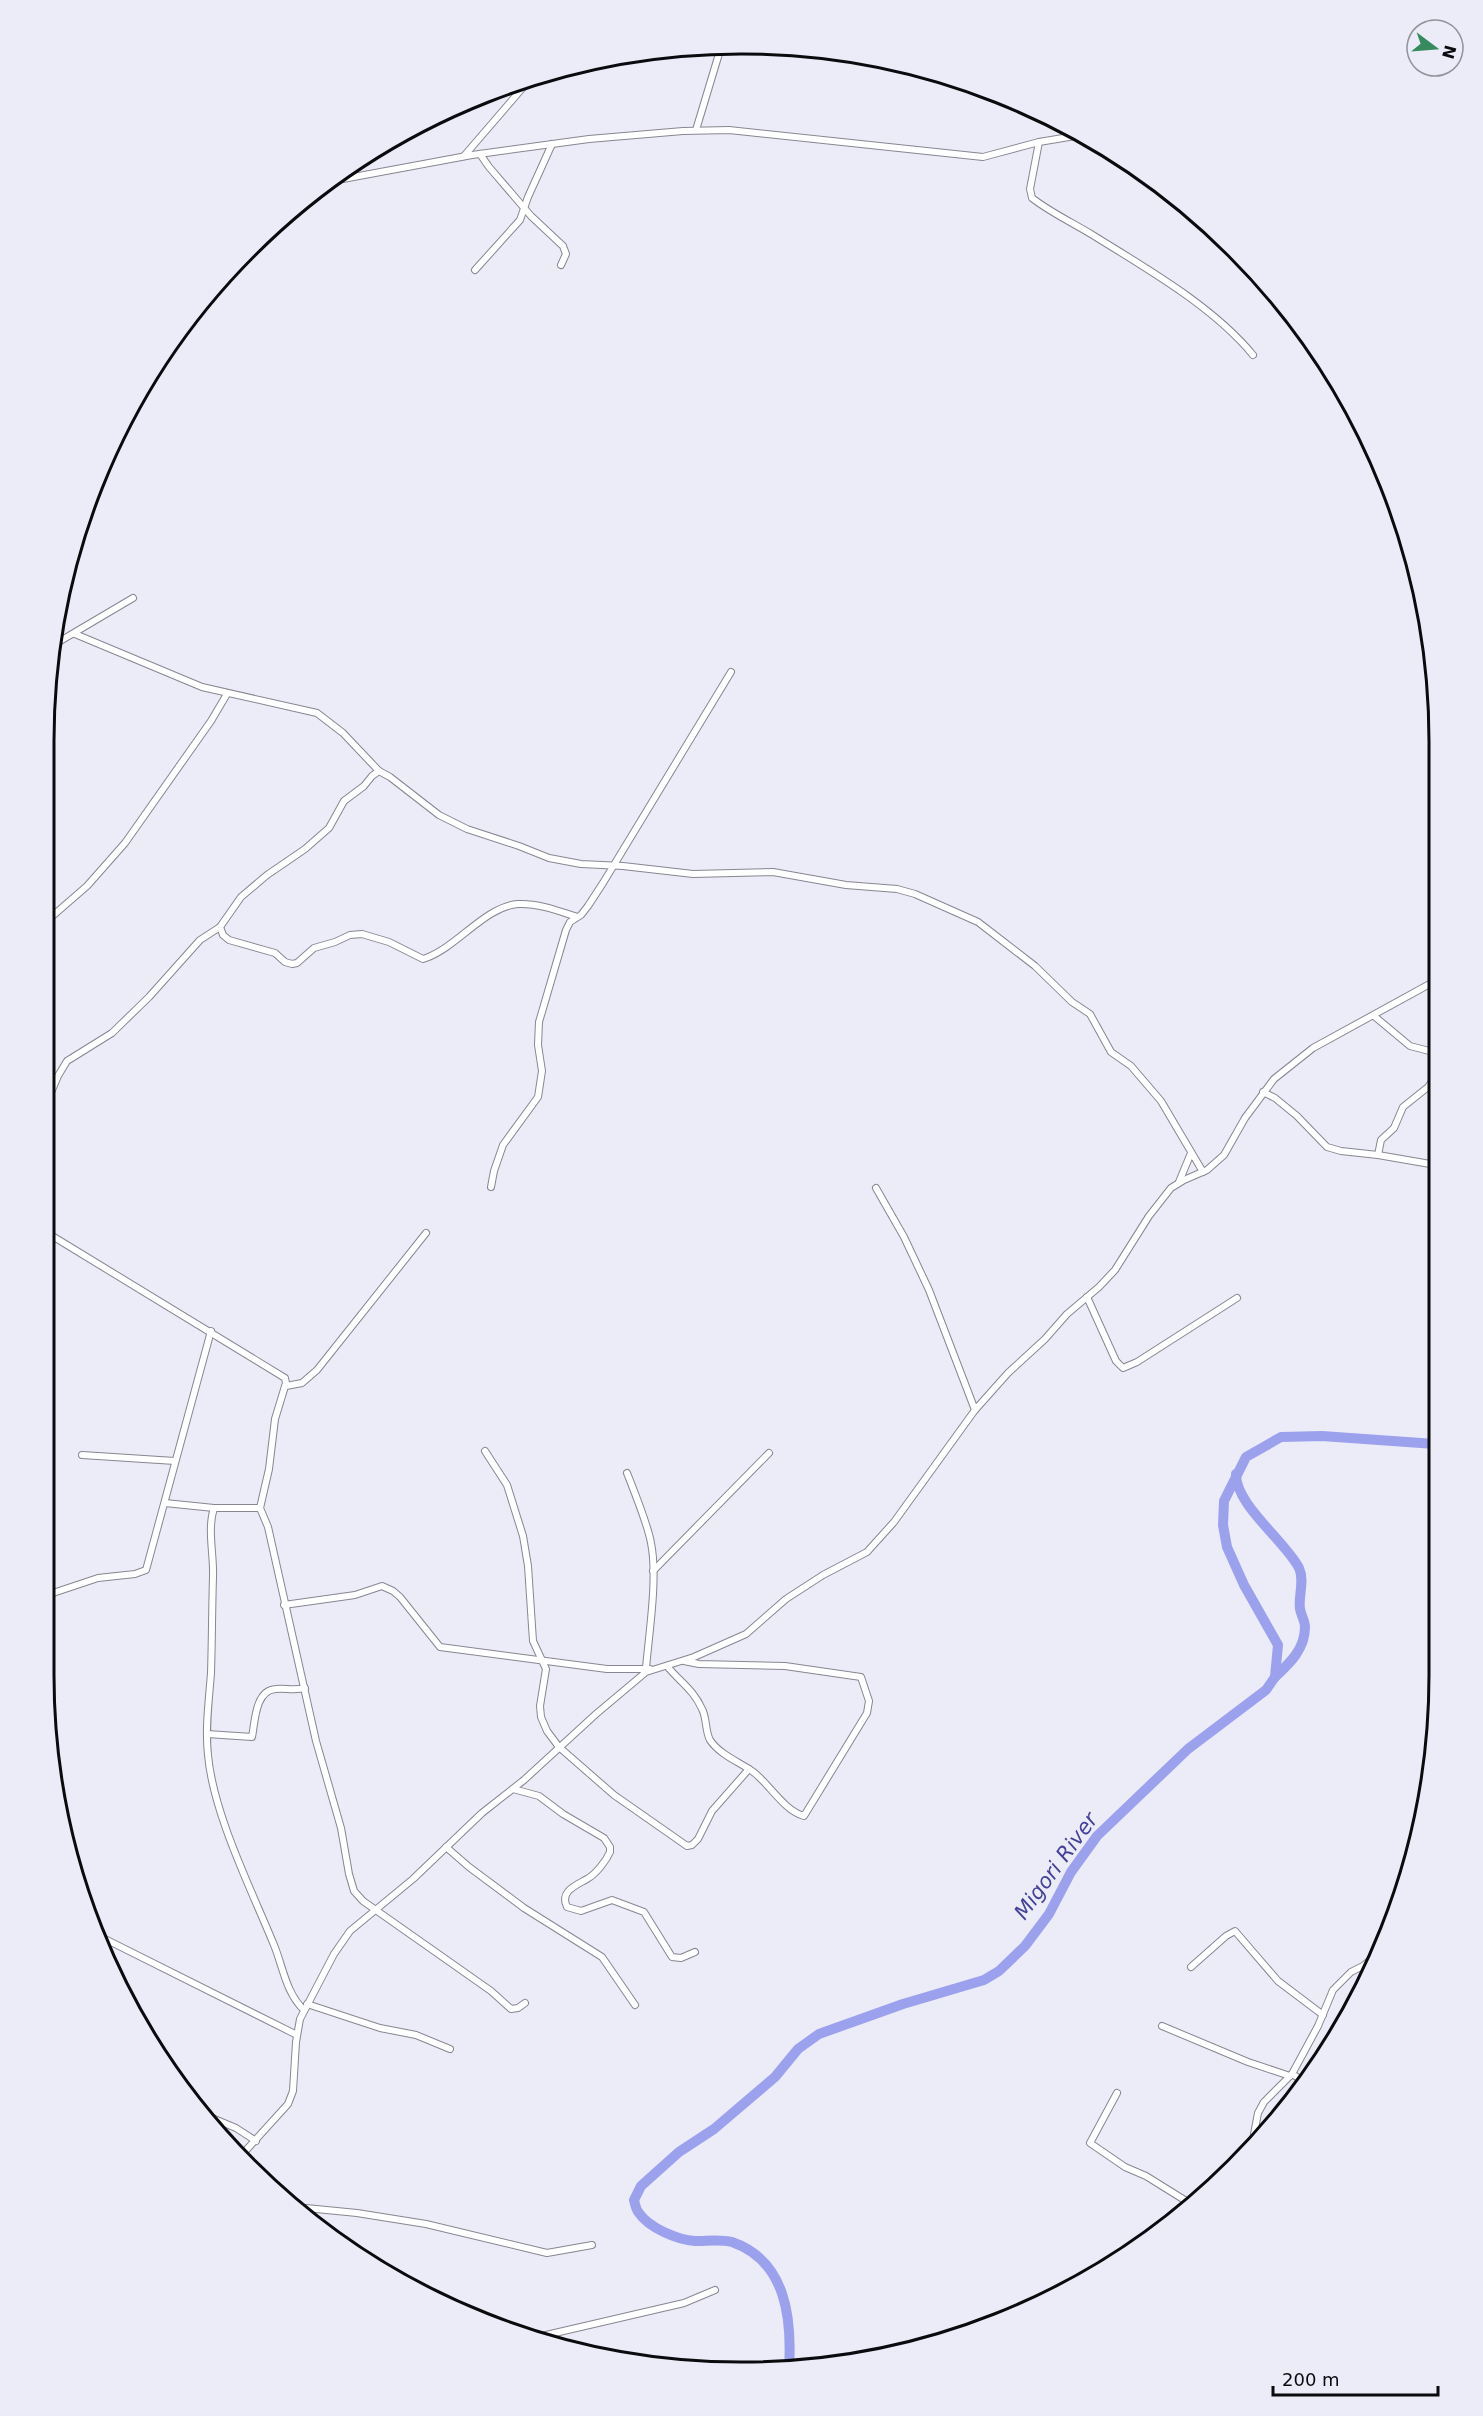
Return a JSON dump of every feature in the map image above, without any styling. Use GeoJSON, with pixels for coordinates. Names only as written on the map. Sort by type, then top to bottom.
{"type":"FeatureCollection","features":[{"type":"Feature","properties":{"kind":"street"},"geometry":{"type":"LineString","coordinates":[[696,130],[719,55]]}},
{"type":"Feature","properties":{"kind":"street"},"geometry":{"type":"LineString","coordinates":[[463,156],[520,90]]}},
{"type":"Feature","properties":{"kind":"street"},"geometry":{"type":"LineString","coordinates":[[349,178],[463,156],[552,144],[696,130],[729,130],[796,136],[975,157],[996,155],[1039,142],[1069,137]]}},
{"type":"Feature","properties":{"kind":"street"},"geometry":{"type":"LineString","coordinates":[[1039,142],[1030,189],[1032,198],[1181,291],[1223,324],[1253,355]]}},
{"type":"Feature","properties":{"kind":"street"},"geometry":{"type":"LineString","coordinates":[[475,270],[515,227],[525,209],[528,197],[552,144]]}},
{"type":"Feature","properties":{"kind":"street"},"geometry":{"type":"LineString","coordinates":[[480,154],[525,209],[563,246],[566,254],[561,265]]}},
{"type":"Feature","properties":{"kind":"street"},"geometry":{"type":"LineString","coordinates":[[62,641],[133,598]]}},
{"type":"Feature","properties":{"kind":"street"},"geometry":{"type":"LineString","coordinates":[[75,634],[175,677],[227,694],[317,713],[336,727],[379,771],[434,812],[467,829],[549,858],[581,864],[702,875],[773,872],[846,885],[897,889],[915,894],[978,922],[1035,966],[1072,1002],[1090,1014],[1111,1052],[1131,1066],[1161,1101],[1203,1172]]}},
{"type":"Feature","properties":{"kind":"street"},"geometry":{"type":"LineString","coordinates":[[491,1187],[494,1171],[504,1145],[538,1096],[542,1071],[538,1045],[539,1022],[566,930],[570,922],[591,901],[731,672]]}},
{"type":"Feature","properties":{"kind":"street"},"geometry":{"type":"LineString","coordinates":[[54,915],[87,886],[125,843],[211,721],[227,694]]}},
{"type":"Feature","properties":{"kind":"street"},"geometry":{"type":"LineString","coordinates":[[54,1086],[67,1061],[112,1033],[149,997],[200,940],[220,927],[241,897],[267,874],[326,832],[333,825],[344,801],[379,771]]}},
{"type":"Feature","properties":{"kind":"street"},"geometry":{"type":"LineString","coordinates":[[220,927],[223,935],[229,940],[275,952],[285,962],[292,964],[297,963],[314,948],[356,934],[389,942],[416,957],[426,958],[457,941],[493,914],[517,904],[534,905],[577,917]]}},
{"type":"Feature","properties":{"kind":"street"},"geometry":{"type":"LineString","coordinates":[[246,2151],[273,2123],[291,2097],[297,2035],[305,2007],[339,1946],[350,1931],[413,1879],[482,1812],[513,1789],[646,1672],[683,1661],[746,1634],[786,1599],[823,1575],[867,1552],[889,1528],[975,1410],[1067,1314],[1114,1270],[1149,1216],[1171,1188],[1203,1172],[1224,1155],[1245,1118],[1274,1079],[1313,1047],[1429,985]]}},
{"type":"Feature","properties":{"kind":"street"},"geometry":{"type":"LineString","coordinates":[[1374,1016],[1410,1046],[1429,1051]]}},
{"type":"Feature","properties":{"kind":"street"},"geometry":{"type":"LineString","coordinates":[[1378,1155],[1381,1140],[1394,1128],[1403,1107],[1429,1086]]}},
{"type":"Feature","properties":{"kind":"street"},"geometry":{"type":"LineString","coordinates":[[1263,1092],[1275,1098],[1297,1116],[1328,1147],[1429,1165]]}},
{"type":"Feature","properties":{"kind":"street"},"geometry":{"type":"LineString","coordinates":[[1179,1182],[1191,1153]]}},
{"type":"Feature","properties":{"kind":"street"},"geometry":{"type":"LineString","coordinates":[[876,1188],[904,1237],[929,1290],[975,1410]]}},
{"type":"Feature","properties":{"kind":"street"},"geometry":{"type":"LineString","coordinates":[[286,1386],[302,1383],[317,1370],[426,1233]]}},
{"type":"Feature","properties":{"kind":"street"},"geometry":{"type":"LineString","coordinates":[[54,1236],[211,1331],[282,1375],[286,1380],[277,1411],[269,1469],[260,1508],[268,1527],[284,1605],[290,1617],[316,1741],[341,1828],[351,1884],[359,1897],[491,1991],[511,2009],[518,2008],[525,2003]]}},
{"type":"Feature","properties":{"kind":"street"},"geometry":{"type":"LineString","coordinates":[[1087,1297],[1116,1361],[1123,1368],[1137,1362],[1237,1298]]}},
{"type":"Feature","properties":{"kind":"street"},"geometry":{"type":"LineString","coordinates":[[54,1593],[98,1578],[145,1572],[211,1331]]}},
{"type":"Feature","properties":{"kind":"street"},"geometry":{"type":"LineString","coordinates":[[485,1451],[507,1485],[520,1522],[528,1566],[533,1641],[546,1668],[541,1699],[541,1717],[559,1747],[624,1804],[687,1846],[692,1845],[698,1839],[712,1811],[749,1769]]}},
{"type":"Feature","properties":{"kind":"street"},"geometry":{"type":"LineString","coordinates":[[653,1571],[769,1453]]}},
{"type":"Feature","properties":{"kind":"street"},"geometry":{"type":"LineString","coordinates":[[82,1455],[175,1461]]}},
{"type":"Feature","properties":{"kind":"street"},"geometry":{"type":"LineString","coordinates":[[627,1473],[649,1533],[653,1571],[646,1668]]}},
{"type":"Feature","properties":{"kind":"street"},"geometry":{"type":"LineString","coordinates":[[165,1503],[214,1508],[260,1508]]}},
{"type":"Feature","properties":{"kind":"street"},"geometry":{"type":"LineString","coordinates":[[214,1508],[211,1670],[207,1734],[209,1763],[222,1815],[288,1986],[295,2001],[305,2007],[416,2035],[450,2049]]}},
{"type":"Feature","properties":{"kind":"street"},"geometry":{"type":"LineString","coordinates":[[284,1605],[355,1596],[384,1586],[404,1600],[440,1647],[607,1669],[657,1669]]}},
{"type":"Feature","properties":{"kind":"street"},"geometry":{"type":"LineString","coordinates":[[667,1666],[689,1688],[699,1702],[704,1712],[711,1741],[749,1769],[792,1809],[804,1816],[867,1713],[869,1701],[861,1677],[796,1667],[699,1664],[683,1661]]}},
{"type":"Feature","properties":{"kind":"street"},"geometry":{"type":"LineString","coordinates":[[207,1734],[252,1737],[257,1708],[266,1692],[275,1689],[305,1688]]}},
{"type":"Feature","properties":{"kind":"street"},"geometry":{"type":"LineString","coordinates":[[513,1789],[539,1796],[577,1823],[604,1838],[609,1844],[610,1852],[601,1864],[588,1878],[579,1882],[566,1894],[567,1907],[581,1911],[608,1900],[618,1901],[646,1914],[672,1957],[681,1958],[695,1952]]}},
{"type":"Feature","properties":{"kind":"street"},"geometry":{"type":"LineString","coordinates":[[446,1847],[524,1908],[602,1957],[635,2005]]}},
{"type":"Feature","properties":{"kind":"street"},"geometry":{"type":"LineString","coordinates":[[1191,1967],[1226,1936],[1235,1931],[1278,1982],[1323,2015]]}},
{"type":"Feature","properties":{"kind":"street"},"geometry":{"type":"LineString","coordinates":[[107,1940],[297,2035]]}},
{"type":"Feature","properties":{"kind":"street"},"geometry":{"type":"LineString","coordinates":[[1254,2132],[1258,2113],[1264,2102],[1291,2075],[1335,1987],[1351,1972],[1365,1965]]}},
{"type":"Feature","properties":{"kind":"street"},"geometry":{"type":"LineString","coordinates":[[1162,2026],[1248,2062],[1297,2078]]}},
{"type":"Feature","properties":{"kind":"street"},"geometry":{"type":"LineString","coordinates":[[1117,2093],[1090,2143],[1125,2167],[1146,2176],[1184,2200]]}},
{"type":"Feature","properties":{"kind":"street"},"geometry":{"type":"LineString","coordinates":[[219,2121],[236,2128],[256,2141]]}},
{"type":"Feature","properties":{"kind":"street"},"geometry":{"type":"LineString","coordinates":[[309,2208],[402,2220],[547,2253],[592,2246]]}},
{"type":"Feature","properties":{"kind":"street"},"geometry":{"type":"LineString","coordinates":[[549,2334],[684,2303],[714,2290]]}},
{"type":"Feature","properties":{"kind":"waterway","name":"Migori River"},"geometry":{"type":"LineString","coordinates":[[789,2361],[787,2312],[775,2278],[765,2263],[750,2251],[732,2242],[688,2240],[672,2236],[650,2224],[636,2209],[634,2200],[641,2186],[679,2152],[714,2129],[775,2077],[798,2049],[819,2034],[903,2004],[984,1980],[999,1971],[1025,1946],[1049,1914],[1071,1872],[1097,1836],[1188,1749],[1266,1690],[1275,1677],[1278,1645],[1244,1585],[1227,1547],[1223,1525],[1224,1501],[1246,1457],[1281,1437],[1322,1436],[1429,1444]]}},
{"type":"Feature","properties":{"kind":"waterway"},"geometry":{"type":"LineString","coordinates":[[1236,1474],[1243,1498],[1292,1557],[1301,1573],[1300,1604],[1305,1625],[1304,1635],[1296,1655],[1275,1677]]}}]}
